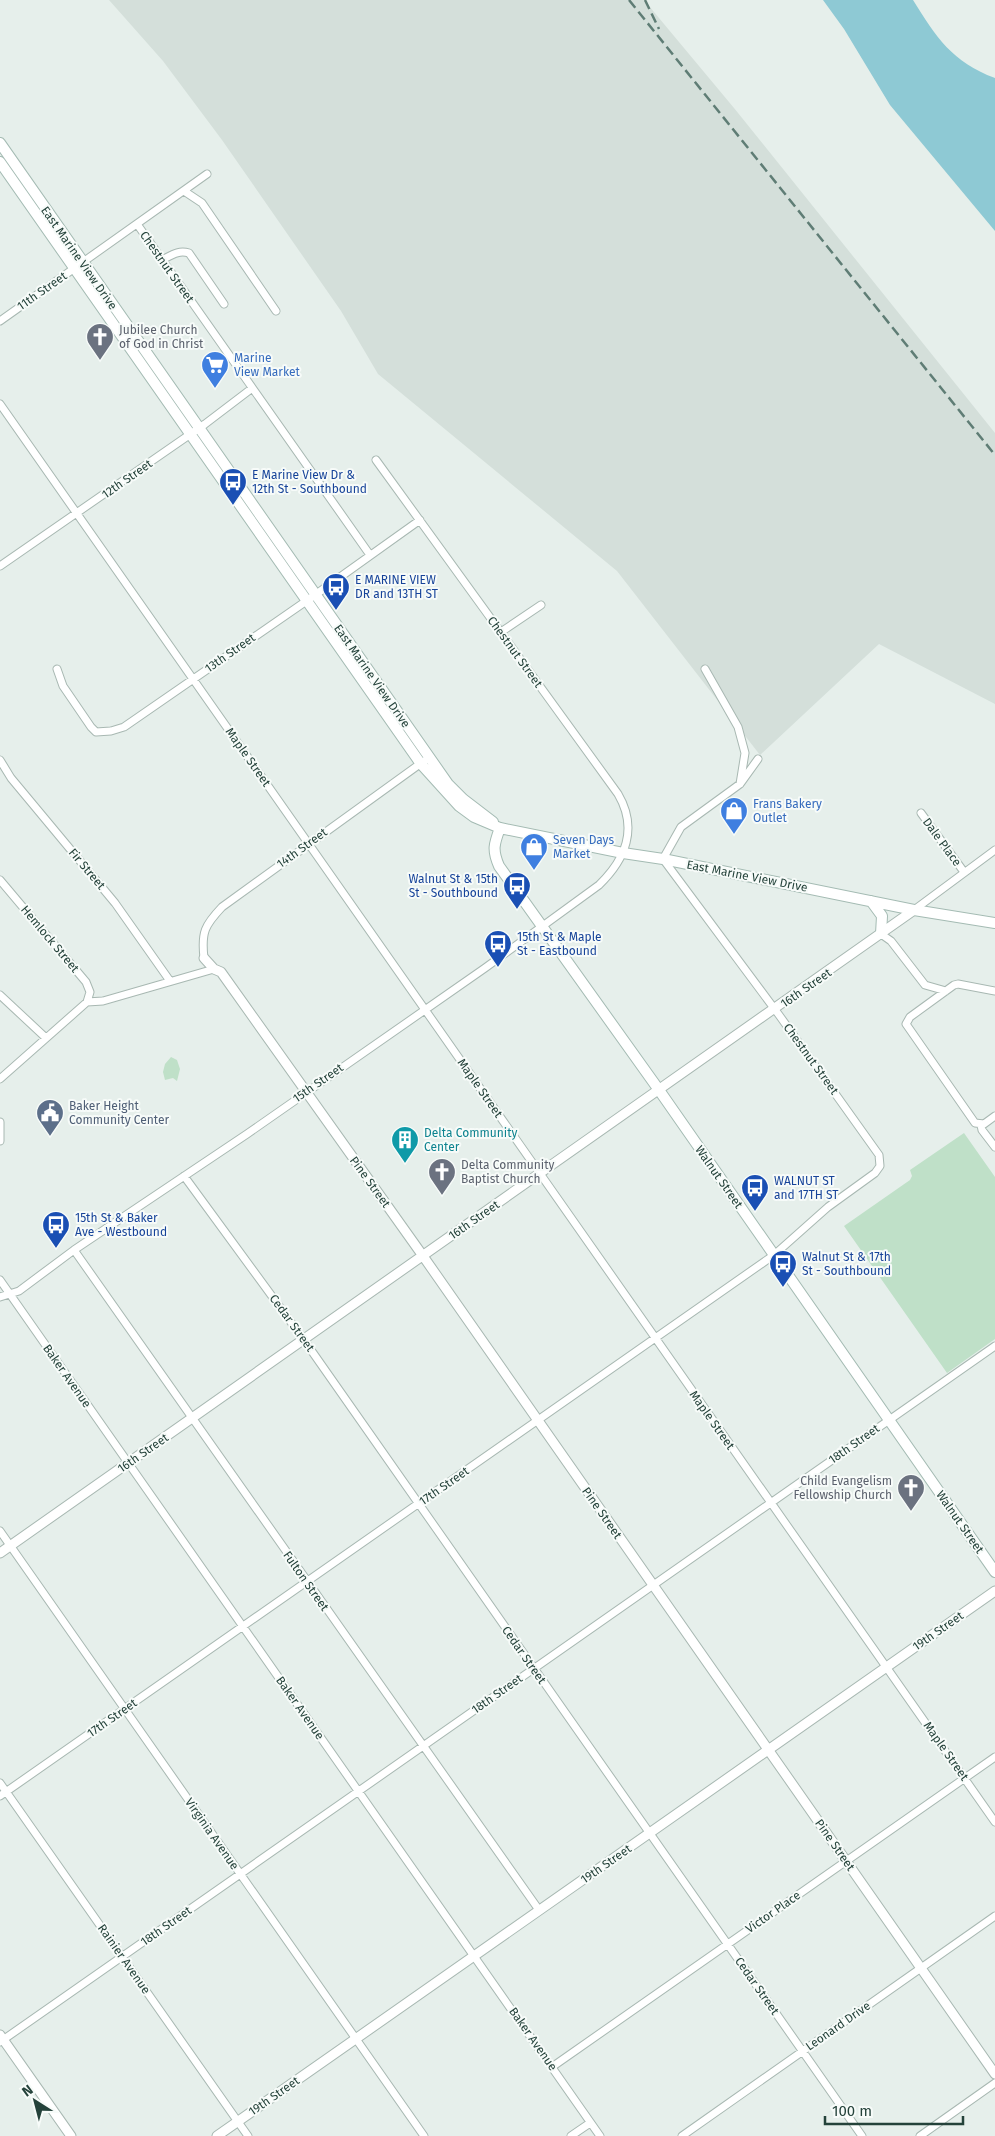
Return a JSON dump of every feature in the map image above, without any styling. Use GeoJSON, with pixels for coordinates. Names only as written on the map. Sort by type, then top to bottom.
{"type":"FeatureCollection","features":[{"type":"Feature","properties":{"kind":"main road","name":"East Marine View Drive"},"geometry":{"type":"LineString","coordinates":[[0,143],[78,265]]}},
{"type":"Feature","properties":{"kind":"main road","name":"East Marine View Drive"},"geometry":{"type":"LineString","coordinates":[[0,162],[78,265],[458,806],[474,817],[500,828],[914,910],[995,923]]}},
{"type":"Feature","properties":{"kind":"main road","name":"Walnut Street"},"geometry":{"type":"LineString","coordinates":[[500,828],[495,842],[494,854],[499,866],[659,1090],[995,1572]]}},
{"type":"Feature","properties":{"kind":"main road"},"geometry":{"type":"LineString","coordinates":[[871,900],[882,916],[880,934]]}},
{"type":"Feature","properties":{"kind":"street","name":"11th Street"},"geometry":{"type":"LineString","coordinates":[[0,320],[207,174]]}},
{"type":"Feature","properties":{"kind":"street"},"geometry":{"type":"LineString","coordinates":[[184,191],[202,203],[276,311]]}},
{"type":"Feature","properties":{"kind":"street","name":"Chestnut Street"},"geometry":{"type":"LineString","coordinates":[[137,224],[251,389],[370,555]]}},
{"type":"Feature","properties":{"kind":"street"},"geometry":{"type":"LineString","coordinates":[[162,260],[182,251],[189,253],[224,304]]}},
{"type":"Feature","properties":{"kind":"street","name":"12th Street"},"geometry":{"type":"LineString","coordinates":[[0,566],[195,431],[251,389]]}},
{"type":"Feature","properties":{"kind":"street","name":"Maple Street"},"geometry":{"type":"LineString","coordinates":[[0,404],[995,1822]]}},
{"type":"Feature","properties":{"kind":"street","name":"Chestnut Street"},"geometry":{"type":"LineString","coordinates":[[376,460],[624,804],[628,817],[628,832],[623,853]]}},
{"type":"Feature","properties":{"kind":"street","name":"13th Street"},"geometry":{"type":"LineString","coordinates":[[58,669],[62,686],[90,727],[96,732],[111,731],[124,727],[420,520]]}},
{"type":"Feature","properties":{"kind":"street"},"geometry":{"type":"LineString","coordinates":[[501,632],[541,605]]}},
{"type":"Feature","properties":{"kind":"street"},"geometry":{"type":"LineString","coordinates":[[705,669],[738,727],[745,753],[740,784]]}},
{"type":"Feature","properties":{"kind":"street"},"geometry":{"type":"LineString","coordinates":[[663,859],[681,828],[740,784],[758,759]]}},
{"type":"Feature","properties":{"kind":"street","name":"Fir Street"},"geometry":{"type":"LineString","coordinates":[[0,760],[12,778],[115,903],[170,981]]}},
{"type":"Feature","properties":{"kind":"street","name":"14th Street"},"geometry":{"type":"LineString","coordinates":[[204,958],[202,936],[209,921],[222,906],[425,760]]}},
{"type":"Feature","properties":{"kind":"street","name":"Dale Place"},"geometry":{"type":"LineString","coordinates":[[921,813],[964,872]]}},
{"type":"Feature","properties":{"kind":"street","name":"16th Street"},"geometry":{"type":"LineString","coordinates":[[0,1553],[774,1010],[995,850]]}},
{"type":"Feature","properties":{"kind":"street","name":"15th Street"},"geometry":{"type":"LineString","coordinates":[[0,1297],[19,1291],[74,1250],[425,1010],[599,885],[613,872],[623,853]]}},
{"type":"Feature","properties":{"kind":"street","name":"Chestnut Street"},"geometry":{"type":"LineString","coordinates":[[663,859],[879,1155],[880,1166]]}},
{"type":"Feature","properties":{"kind":"street","name":"Hemlock Street"},"geometry":{"type":"LineString","coordinates":[[0,880],[86,982],[90,992],[87,1002]]}},
{"type":"Feature","properties":{"kind":"street"},"geometry":{"type":"LineString","coordinates":[[880,934],[891,941],[925,985],[946,991]]}},
{"type":"Feature","properties":{"kind":"street","name":"Pine Street"},"geometry":{"type":"LineString","coordinates":[[204,958],[214,969],[221,972],[423,1256],[995,2074]]}},
{"type":"Feature","properties":{"kind":"street"},"geometry":{"type":"LineString","coordinates":[[0,1079],[87,1002],[103,1001],[214,969]]}},
{"type":"Feature","properties":{"kind":"street"},"geometry":{"type":"LineString","coordinates":[[981,1125],[975,1123],[906,1024],[910,1017],[958,984],[995,991]]}},
{"type":"Feature","properties":{"kind":"street"},"geometry":{"type":"LineString","coordinates":[[0,995],[46,1038]]}},
{"type":"Feature","properties":{"kind":"street"},"geometry":{"type":"LineString","coordinates":[[981,1125],[995,1116]]}},
{"type":"Feature","properties":{"kind":"street"},"geometry":{"type":"LineString","coordinates":[[0,1122],[0,1141]]}},
{"type":"Feature","properties":{"kind":"street"},"geometry":{"type":"LineString","coordinates":[[981,1125],[982,1130],[995,1148]]}},
{"type":"Feature","properties":{"kind":"street","name":"17th Street"},"geometry":{"type":"LineString","coordinates":[[3,1794],[774,1255],[828,1207],[875,1173],[880,1166]]}},
{"type":"Feature","properties":{"kind":"street","name":"Cedar Street"},"geometry":{"type":"LineString","coordinates":[[184,1176],[304,1340],[862,2136]]}},
{"type":"Feature","properties":{"kind":"street","name":"Fulton Street"},"geometry":{"type":"LineString","coordinates":[[74,1250],[306,1582],[539,1910]]}},
{"type":"Feature","properties":{"kind":"street","name":"Baker Avenue"},"geometry":{"type":"LineString","coordinates":[[0,1280],[600,2136]]}},
{"type":"Feature","properties":{"kind":"street","name":"18th Street"},"geometry":{"type":"LineString","coordinates":[[1,2039],[122,1957],[995,1346]]}},
{"type":"Feature","properties":{"kind":"street","name":"Virginia Avenue"},"geometry":{"type":"LineString","coordinates":[[0,1531],[424,2136]]}},
{"type":"Feature","properties":{"kind":"street","name":"19th Street"},"geometry":{"type":"LineString","coordinates":[[217,2136],[995,1591]]}},
{"type":"Feature","properties":{"kind":"street","name":"Victor Place"},"geometry":{"type":"LineString","coordinates":[[552,2067],[995,1757]]}},
{"type":"Feature","properties":{"kind":"street","name":"Rainier Avenue"},"geometry":{"type":"LineString","coordinates":[[0,1783],[3,1794],[122,1957],[248,2136]]}},
{"type":"Feature","properties":{"kind":"street","name":"Leonard Drive"},"geometry":{"type":"LineString","coordinates":[[682,2136],[995,1916]]}},
{"type":"Feature","properties":{"kind":"street"},"geometry":{"type":"LineString","coordinates":[[1,2039],[71,2136]]}},
{"type":"Feature","properties":{"kind":"street"},"geometry":{"type":"LineString","coordinates":[[920,2136],[995,2083]]}},
{"type":"Feature","properties":{"kind":"street"},"geometry":{"type":"LineString","coordinates":[[570,2136],[590,2123]]}},
{"type":"Feature","properties":{"kind":"shaded area"},"geometry":{"type":"Polygon","coordinates":[[[109,0],[644,0],[734,108],[995,433],[995,704],[879,644],[760,755],[617,571],[378,374],[341,311],[222,140],[163,61],[109,0]]]}},
{"type":"Feature","properties":{"kind":"green space"},"geometry":{"type":"Polygon","coordinates":[[[171,1057],[177,1060],[180,1069],[177,1081],[173,1078],[165,1080],[163,1072],[165,1064],[171,1057]]]}},
{"type":"Feature","properties":{"kind":"green space"},"geometry":{"type":"Polygon","coordinates":[[[964,1133],[995,1177],[995,1339],[947,1373],[844,1226],[910,1180],[912,1176],[910,1170],[964,1133]]]}},
{"type":"Feature","properties":{"kind":"water"},"geometry":{"type":"Polygon","coordinates":[[[823,0],[913,0],[929,26],[946,47],[967,64],[995,78],[995,231],[890,105],[844,29],[823,0]]]}},
{"type":"Feature","properties":{"kind":"railway"},"geometry":{"type":"LineString","coordinates":[[629,0],[995,455]]}},
{"type":"Feature","properties":{"kind":"railway"},"geometry":{"type":"LineString","coordinates":[[645,0],[659,29]]}},
{"type":"Feature","properties":{"kind":"place","name":"Jubilee Church of God in Christ"},"geometry":{"type":"Point","coordinates":[100,361]}},
{"type":"Feature","properties":{"kind":"place","name":"Marine View Market"},"geometry":{"type":"Point","coordinates":[215,389]}},
{"type":"Feature","properties":{"kind":"place","name":"E Marine View Dr & 12th St - Southbound"},"geometry":{"type":"Point","coordinates":[233,506]}},
{"type":"Feature","properties":{"kind":"place","name":"E MARINE VIEW DR and 13TH ST"},"geometry":{"type":"Point","coordinates":[336,611]}},
{"type":"Feature","properties":{"kind":"place","name":"Frans Bakery Outlet"},"geometry":{"type":"Point","coordinates":[734,835]}},
{"type":"Feature","properties":{"kind":"place","name":"Seven Days Market"},"geometry":{"type":"Point","coordinates":[534,871]}},
{"type":"Feature","properties":{"kind":"place","name":"Walnut St & 15th St - Southbound"},"geometry":{"type":"Point","coordinates":[517,910]}},
{"type":"Feature","properties":{"kind":"place","name":"15th St & Maple St - Eastbound"},"geometry":{"type":"Point","coordinates":[498,968]}},
{"type":"Feature","properties":{"kind":"place","name":"Baker Height Community Center"},"geometry":{"type":"Point","coordinates":[50,1137]}},
{"type":"Feature","properties":{"kind":"place","name":"Delta Community Center"},"geometry":{"type":"Point","coordinates":[405,1164]}},
{"type":"Feature","properties":{"kind":"place","name":"Delta Community Baptist Church"},"geometry":{"type":"Point","coordinates":[442,1196]}},
{"type":"Feature","properties":{"kind":"place","name":"WALNUT ST and 17TH ST"},"geometry":{"type":"Point","coordinates":[755,1212]}},
{"type":"Feature","properties":{"kind":"place","name":"15th St & Baker Ave - Westbound"},"geometry":{"type":"Point","coordinates":[56,1249]}},
{"type":"Feature","properties":{"kind":"place","name":"Walnut St & 17th St - Southbound"},"geometry":{"type":"Point","coordinates":[783,1288]}},
{"type":"Feature","properties":{"kind":"place","name":"Child Evangelism Fellowship Church"},"geometry":{"type":"Point","coordinates":[911,1512]}}]}
